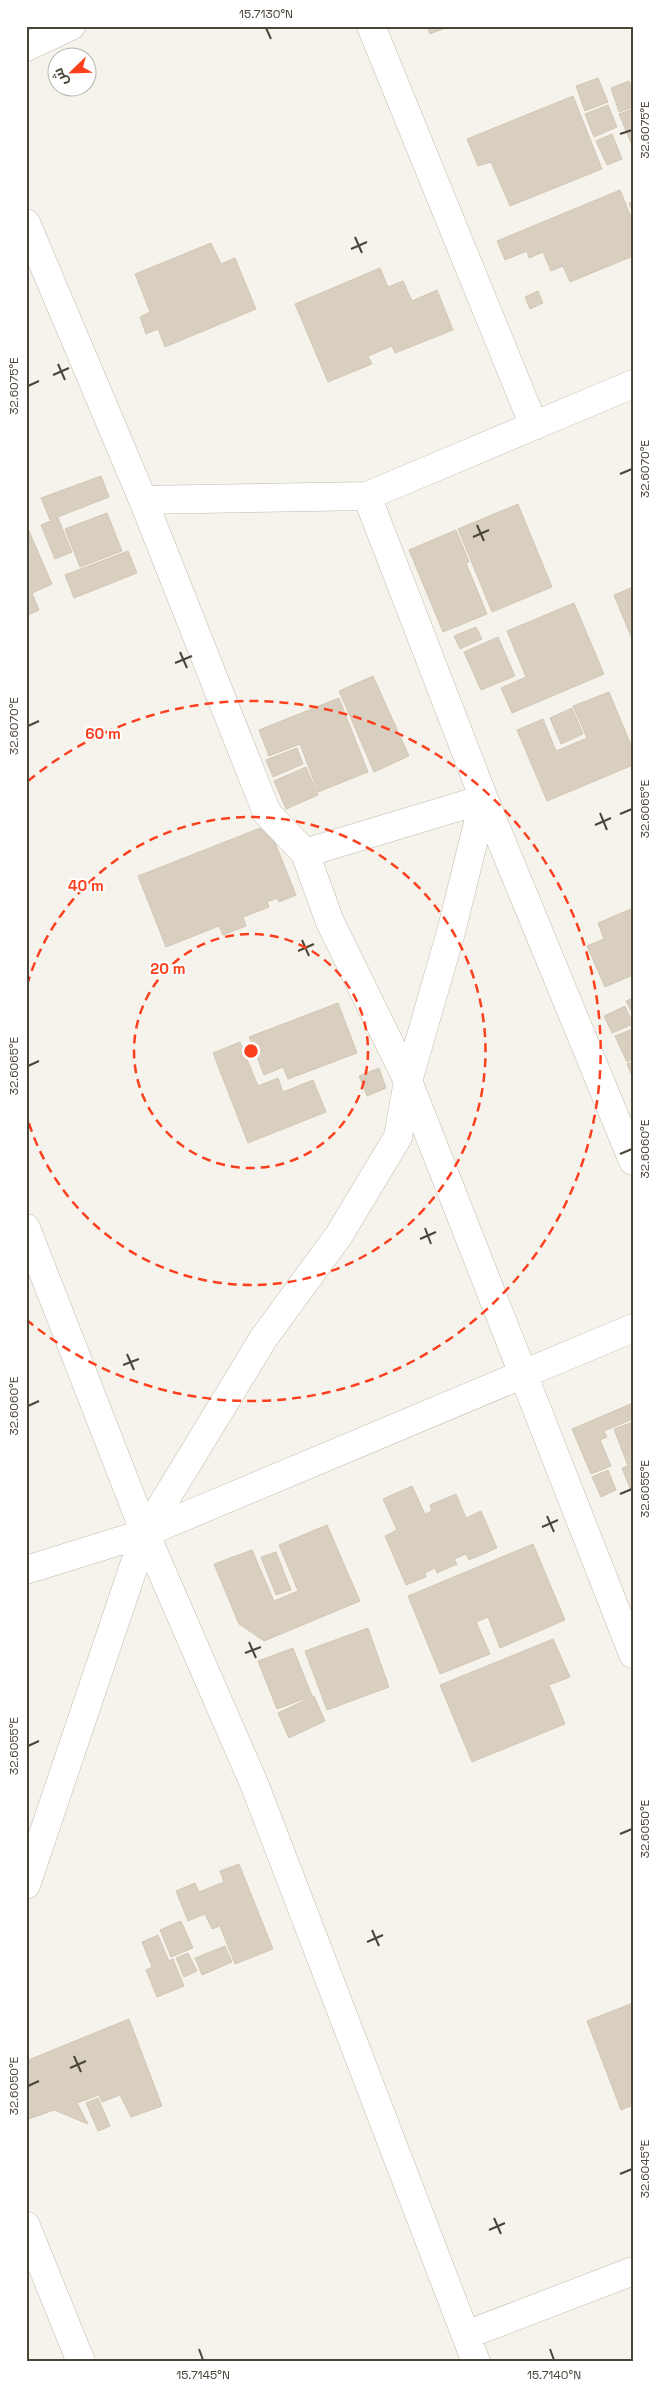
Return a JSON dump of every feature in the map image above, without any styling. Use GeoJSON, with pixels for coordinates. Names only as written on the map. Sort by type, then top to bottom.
{"type":"FeatureCollection","features":[{"type":"Feature","properties":{"kind":"street"},"geometry":{"type":"LineString","coordinates":[[26,47],[71,26]]}},
{"type":"Feature","properties":{"kind":"street"},"geometry":{"type":"LineString","coordinates":[[371,26],[534,426]]}},
{"type":"Feature","properties":{"kind":"street"},"geometry":{"type":"LineString","coordinates":[[26,223],[143,500],[267,813],[305,854],[330,922],[408,1081],[633,1654]]}},
{"type":"Feature","properties":{"kind":"street"},"geometry":{"type":"LineString","coordinates":[[143,500],[367,496],[633,384]]}},
{"type":"Feature","properties":{"kind":"street"},"geometry":{"type":"LineString","coordinates":[[367,496],[484,799],[633,1161]]}},
{"type":"Feature","properties":{"kind":"street"},"geometry":{"type":"LineString","coordinates":[[305,854],[484,799]]}},
{"type":"Feature","properties":{"kind":"street"},"geometry":{"type":"LineString","coordinates":[[26,1885],[145,1533],[262,1339],[338,1235],[398,1137],[408,1081],[451,932],[484,799]]}},
{"type":"Feature","properties":{"kind":"street"},"geometry":{"type":"LineString","coordinates":[[26,1228],[145,1533],[255,1786],[476,2362]]}},
{"type":"Feature","properties":{"kind":"street"},"geometry":{"type":"LineString","coordinates":[[26,1570],[145,1533],[633,1328]]}},
{"type":"Feature","properties":{"kind":"street"},"geometry":{"type":"LineString","coordinates":[[26,2226],[81,2362]]}},
{"type":"Feature","properties":{"kind":"street"},"geometry":{"type":"LineString","coordinates":[[466,2335],[633,2271]]}},
{"type":"Feature","properties":{"kind":"building"},"geometry":{"type":"Polygon","coordinates":[[[427,26],[450,26],[430,34],[427,26]]]}},
{"type":"Feature","properties":{"kind":"building"},"geometry":{"type":"Polygon","coordinates":[[[598,78],[608,102],[585,111],[576,86],[598,78]]]}},
{"type":"Feature","properties":{"kind":"building"},"geometry":{"type":"Polygon","coordinates":[[[629,81],[633,90],[633,107],[619,112],[611,88],[629,81]]]}},
{"type":"Feature","properties":{"kind":"building"},"geometry":{"type":"Polygon","coordinates":[[[573,96],[602,169],[510,206],[491,162],[478,166],[467,139],[573,96]]]}},
{"type":"Feature","properties":{"kind":"building"},"geometry":{"type":"Polygon","coordinates":[[[608,105],[617,127],[594,137],[585,114],[608,105]]]}},
{"type":"Feature","properties":{"kind":"building"},"geometry":{"type":"Polygon","coordinates":[[[633,109],[633,143],[631,143],[619,114],[633,109]]]}},
{"type":"Feature","properties":{"kind":"building"},"geometry":{"type":"Polygon","coordinates":[[[612,134],[622,159],[607,165],[596,141],[612,134]]]}},
{"type":"Feature","properties":{"kind":"building"},"geometry":{"type":"Polygon","coordinates":[[[620,190],[633,222],[633,256],[570,282],[563,266],[551,271],[543,252],[529,258],[527,251],[505,260],[497,241],[620,190]]]}},
{"type":"Feature","properties":{"kind":"building"},"geometry":{"type":"Polygon","coordinates":[[[633,202],[633,213],[629,203],[633,202]]]}},
{"type":"Feature","properties":{"kind":"building"},"geometry":{"type":"Polygon","coordinates":[[[211,243],[221,264],[235,258],[256,309],[165,347],[158,329],[146,334],[140,317],[150,312],[135,274],[211,243]]]}},
{"type":"Feature","properties":{"kind":"building"},"geometry":{"type":"Polygon","coordinates":[[[380,268],[388,287],[403,281],[412,301],[437,290],[453,330],[395,353],[392,346],[368,356],[372,364],[328,382],[295,304],[380,268]]]}},
{"type":"Feature","properties":{"kind":"building"},"geometry":{"type":"Polygon","coordinates":[[[538,291],[543,303],[530,309],[525,297],[538,291]]]}},
{"type":"Feature","properties":{"kind":"building"},"geometry":{"type":"Polygon","coordinates":[[[101,476],[109,497],[50,520],[41,498],[101,476]]]}},
{"type":"Feature","properties":{"kind":"building"},"geometry":{"type":"Polygon","coordinates":[[[518,504],[552,587],[492,612],[458,529],[518,504]]]}},
{"type":"Feature","properties":{"kind":"building"},"geometry":{"type":"Polygon","coordinates":[[[107,513],[122,551],[80,567],[65,529],[107,513]]]}},
{"type":"Feature","properties":{"kind":"building"},"geometry":{"type":"Polygon","coordinates":[[[58,518],[72,552],[55,559],[41,525],[58,518]]]}},
{"type":"Feature","properties":{"kind":"building"},"geometry":{"type":"Polygon","coordinates":[[[26,524],[52,584],[32,593],[39,610],[26,616],[26,524]]]}},
{"type":"Feature","properties":{"kind":"building"},"geometry":{"type":"Polygon","coordinates":[[[456,530],[469,562],[466,563],[487,614],[443,632],[409,550],[456,530]]]}},
{"type":"Feature","properties":{"kind":"building"},"geometry":{"type":"Polygon","coordinates":[[[128,551],[137,573],[74,598],[65,575],[128,551]]]}},
{"type":"Feature","properties":{"kind":"building"},"geometry":{"type":"Polygon","coordinates":[[[633,587],[633,641],[614,595],[633,587]]]}},
{"type":"Feature","properties":{"kind":"building"},"geometry":{"type":"Polygon","coordinates":[[[574,603],[604,674],[512,713],[501,688],[526,677],[507,631],[574,603]]]}},
{"type":"Feature","properties":{"kind":"building"},"geometry":{"type":"Polygon","coordinates":[[[476,627],[482,639],[460,649],[454,636],[476,627]]]}},
{"type":"Feature","properties":{"kind":"building"},"geometry":{"type":"Polygon","coordinates":[[[498,637],[515,676],[481,690],[464,652],[498,637]]]}},
{"type":"Feature","properties":{"kind":"building"},"geometry":{"type":"Polygon","coordinates":[[[373,676],[409,756],[374,772],[339,691],[373,676]]]}},
{"type":"Feature","properties":{"kind":"building"},"geometry":{"type":"Polygon","coordinates":[[[609,692],[633,750],[633,765],[547,801],[517,730],[543,719],[556,751],[587,738],[573,706],[609,692]]]}},
{"type":"Feature","properties":{"kind":"building"},"geometry":{"type":"Polygon","coordinates":[[[339,698],[368,772],[318,792],[300,744],[269,756],[259,730],[339,698]]]}},
{"type":"Feature","properties":{"kind":"building"},"geometry":{"type":"Polygon","coordinates":[[[572,708],[583,734],[561,744],[550,718],[572,708]]]}},
{"type":"Feature","properties":{"kind":"building"},"geometry":{"type":"Polygon","coordinates":[[[297,748],[303,764],[273,777],[266,760],[297,748]]]}},
{"type":"Feature","properties":{"kind":"building"},"geometry":{"type":"Polygon","coordinates":[[[306,767],[318,795],[286,809],[274,781],[306,767]]]}},
{"type":"Feature","properties":{"kind":"building"},"geometry":{"type":"Polygon","coordinates":[[[268,825],[296,895],[279,902],[277,898],[267,902],[269,907],[243,917],[246,926],[223,935],[219,926],[166,947],[138,876],[268,825]]]}},
{"type":"Feature","properties":{"kind":"building"},"geometry":{"type":"Polygon","coordinates":[[[633,908],[633,975],[605,987],[587,946],[604,939],[598,923],[633,908]]]}},
{"type":"Feature","properties":{"kind":"building"},"geometry":{"type":"Polygon","coordinates":[[[633,998],[633,1015],[626,1001],[633,998]]]}},
{"type":"Feature","properties":{"kind":"building"},"geometry":{"type":"Polygon","coordinates":[[[338,1003],[357,1053],[288,1079],[283,1067],[264,1075],[249,1037],[338,1003]]]}},
{"type":"Feature","properties":{"kind":"building"},"geometry":{"type":"Polygon","coordinates":[[[625,1006],[633,1024],[612,1033],[604,1016],[625,1006]]]}},
{"type":"Feature","properties":{"kind":"building"},"geometry":{"type":"Polygon","coordinates":[[[633,1029],[633,1059],[627,1062],[615,1036],[633,1029]]]}},
{"type":"Feature","properties":{"kind":"building"},"geometry":{"type":"Polygon","coordinates":[[[240,1042],[258,1086],[278,1078],[283,1092],[313,1080],[326,1112],[248,1143],[213,1053],[240,1042]]]}},
{"type":"Feature","properties":{"kind":"building"},"geometry":{"type":"Polygon","coordinates":[[[633,1062],[633,1078],[627,1064],[633,1062]]]}},
{"type":"Feature","properties":{"kind":"building"},"geometry":{"type":"Polygon","coordinates":[[[379,1068],[386,1088],[367,1096],[359,1076],[379,1068]]]}},
{"type":"Feature","properties":{"kind":"building"},"geometry":{"type":"Polygon","coordinates":[[[633,1403],[633,1419],[604,1431],[607,1437],[600,1440],[611,1466],[591,1474],[572,1429],[633,1403]]]}},
{"type":"Feature","properties":{"kind":"building"},"geometry":{"type":"Polygon","coordinates":[[[633,1422],[633,1496],[622,1468],[628,1466],[614,1429],[633,1422]]]}},
{"type":"Feature","properties":{"kind":"building"},"geometry":{"type":"Polygon","coordinates":[[[608,1470],[616,1490],[601,1497],[592,1477],[608,1470]]]}},
{"type":"Feature","properties":{"kind":"building"},"geometry":{"type":"Polygon","coordinates":[[[412,1486],[425,1514],[432,1511],[430,1505],[456,1494],[466,1518],[481,1511],[497,1548],[469,1560],[466,1554],[454,1559],[457,1564],[437,1573],[435,1568],[425,1573],[426,1577],[406,1585],[385,1536],[397,1530],[383,1499],[412,1486]]]}},
{"type":"Feature","properties":{"kind":"building"},"geometry":{"type":"Polygon","coordinates":[[[327,1525],[360,1601],[264,1641],[239,1624],[214,1564],[252,1550],[274,1601],[298,1591],[279,1545],[327,1525]]]}},
{"type":"Feature","properties":{"kind":"building"},"geometry":{"type":"Polygon","coordinates":[[[533,1544],[565,1620],[500,1648],[488,1617],[476,1622],[490,1654],[440,1674],[408,1596],[533,1544]]]}},
{"type":"Feature","properties":{"kind":"building"},"geometry":{"type":"Polygon","coordinates":[[[276,1552],[291,1590],[276,1595],[261,1557],[276,1552]]]}},
{"type":"Feature","properties":{"kind":"building"},"geometry":{"type":"Polygon","coordinates":[[[368,1628],[389,1687],[327,1710],[305,1651],[368,1628]]]}},
{"type":"Feature","properties":{"kind":"building"},"geometry":{"type":"Polygon","coordinates":[[[553,1639],[570,1677],[549,1685],[565,1724],[472,1762],[440,1685],[553,1639]]]}},
{"type":"Feature","properties":{"kind":"building"},"geometry":{"type":"Polygon","coordinates":[[[293,1648],[312,1696],[277,1709],[258,1661],[293,1648]]]}},
{"type":"Feature","properties":{"kind":"building"},"geometry":{"type":"Polygon","coordinates":[[[314,1696],[325,1721],[289,1738],[278,1713],[314,1696]]]}},
{"type":"Feature","properties":{"kind":"building"},"geometry":{"type":"Polygon","coordinates":[[[239,1864],[273,1949],[235,1964],[220,1926],[212,1929],[205,1914],[188,1921],[176,1891],[195,1883],[199,1892],[224,1882],[220,1871],[239,1864]]]}},
{"type":"Feature","properties":{"kind":"building"},"geometry":{"type":"Polygon","coordinates":[[[181,1921],[193,1948],[171,1957],[160,1930],[181,1921]]]}},
{"type":"Feature","properties":{"kind":"building"},"geometry":{"type":"Polygon","coordinates":[[[158,1935],[169,1961],[173,1959],[184,1986],[157,1997],[146,1970],[152,1967],[142,1942],[158,1935]]]}},
{"type":"Feature","properties":{"kind":"building"},"geometry":{"type":"Polygon","coordinates":[[[225,1946],[232,1962],[202,1975],[195,1958],[225,1946]]]}},
{"type":"Feature","properties":{"kind":"building"},"geometry":{"type":"Polygon","coordinates":[[[188,1953],[197,1971],[184,1977],[176,1958],[188,1953]]]}},
{"type":"Feature","properties":{"kind":"building"},"geometry":{"type":"Polygon","coordinates":[[[633,2003],[633,2105],[621,2110],[587,2021],[633,2003]]]}},
{"type":"Feature","properties":{"kind":"building"},"geometry":{"type":"Polygon","coordinates":[[[129,2019],[162,2106],[131,2117],[120,2095],[102,2102],[99,2095],[77,2103],[88,2124],[54,2110],[26,2120],[26,2061],[129,2019]]]}},
{"type":"Feature","properties":{"kind":"building"},"geometry":{"type":"Polygon","coordinates":[[[98,2098],[110,2126],[98,2131],[86,2103],[98,2098]]]}}]}
